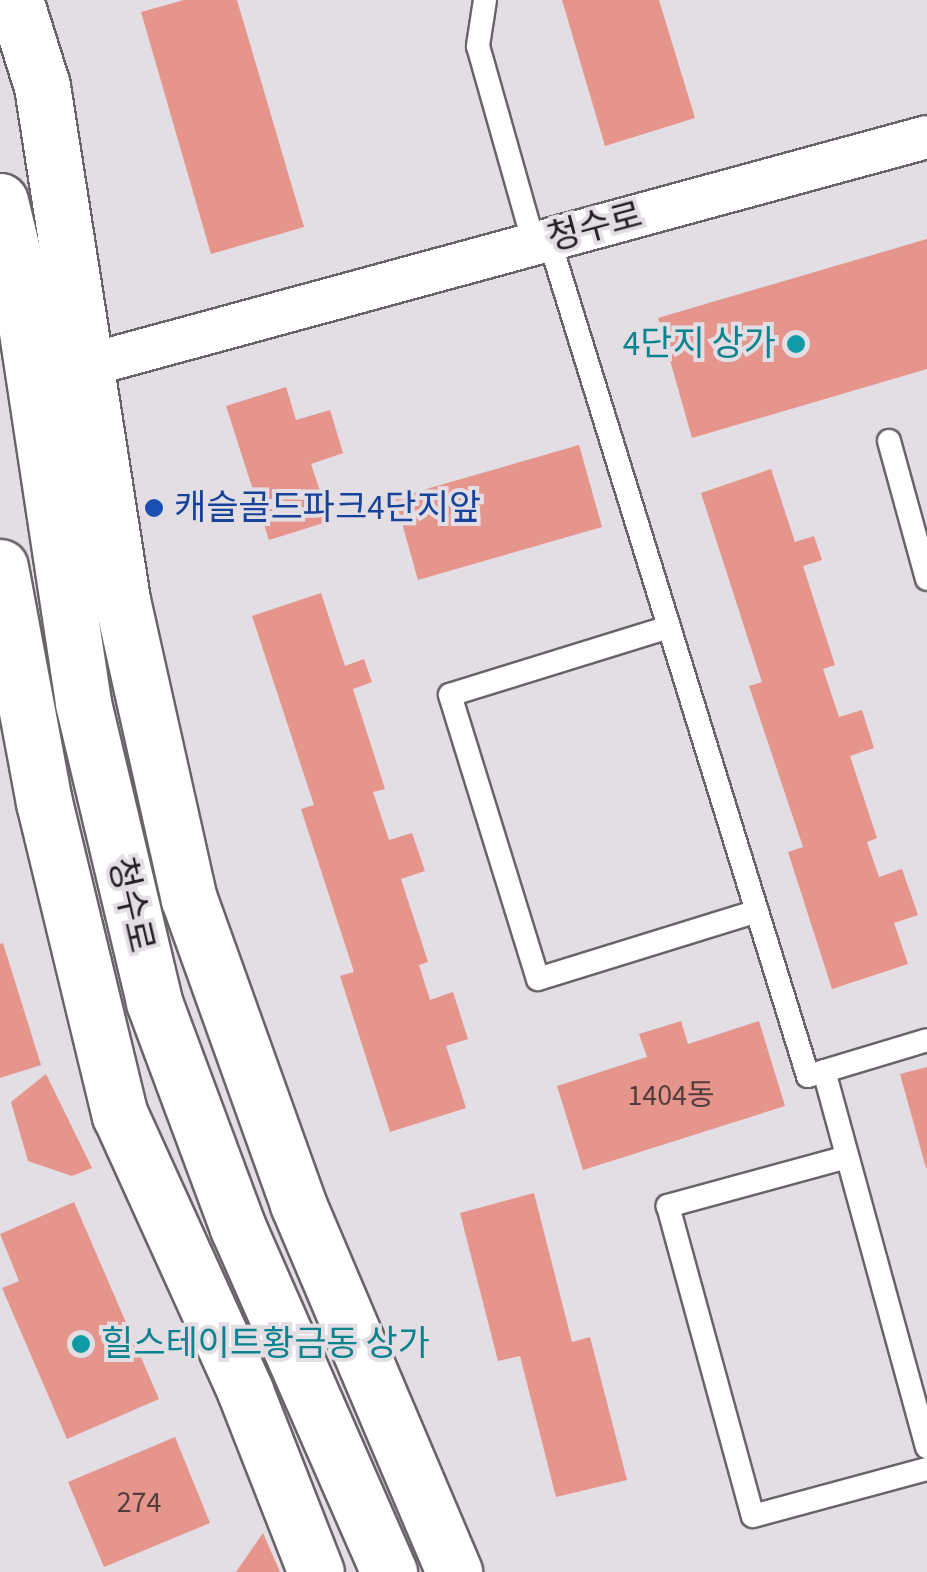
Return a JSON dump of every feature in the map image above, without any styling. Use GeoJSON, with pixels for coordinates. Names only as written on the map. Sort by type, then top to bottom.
{"type":"FeatureCollection","features":[{"type":"Feature","properties":{"kind":"main road","name":"청수로"},"geometry":{"type":"LineString","coordinates":[[16,0],[42,86],[89,365],[122,600],[189,899],[298,1204],[454,1572]]}},
{"type":"Feature","properties":{"kind":"main road","name":"청수로"},"geometry":{"type":"LineString","coordinates":[[0,201],[18,279],[83,703],[154,1002],[238,1228],[389,1572]]}},
{"type":"Feature","properties":{"kind":"main road","name":"청수로"},"geometry":{"type":"LineString","coordinates":[[0,567],[44,802],[120,1114],[244,1392],[316,1572]]}},
{"type":"Feature","properties":{"kind":"street","name":"청수로"},"geometry":{"type":"LineString","coordinates":[[89,365],[927,137]]}},
{"type":"Feature","properties":{"kind":"lane"},"geometry":{"type":"LineString","coordinates":[[485,0],[478,46],[669,628],[808,1076],[927,1040]]}},
{"type":"Feature","properties":{"kind":"lane"},"geometry":{"type":"LineString","coordinates":[[888,441],[927,579]]}},
{"type":"Feature","properties":{"kind":"lane"},"geometry":{"type":"LineString","coordinates":[[669,628],[450,696],[538,980],[757,911]]}},
{"type":"Feature","properties":{"kind":"lane"},"geometry":{"type":"LineString","coordinates":[[824,1071],[927,1448]]}},
{"type":"Feature","properties":{"kind":"lane"},"geometry":{"type":"LineString","coordinates":[[847,1157],[668,1206],[754,1516],[927,1469]]}},
{"type":"Feature","properties":{"kind":"building"},"geometry":{"type":"Polygon","coordinates":[[[184,0],[237,0],[304,227],[211,254],[141,12],[184,0]]]}},
{"type":"Feature","properties":{"kind":"building"},"geometry":{"type":"Polygon","coordinates":[[[562,0],[659,0],[695,118],[605,146],[562,0]]]}},
{"type":"Feature","properties":{"kind":"building","name":"4단지 상가"},"geometry":{"type":"Polygon","coordinates":[[[927,239],[927,369],[692,438],[658,318],[927,239]]]}},
{"type":"Feature","properties":{"kind":"building"},"geometry":{"type":"Polygon","coordinates":[[[286,387],[296,420],[330,410],[343,453],[311,464],[330,521],[269,540],[226,406],[286,387]]]}},
{"type":"Feature","properties":{"kind":"building"},"geometry":{"type":"Polygon","coordinates":[[[579,445],[602,527],[418,580],[395,498],[579,445]]]}},
{"type":"Feature","properties":{"kind":"building"},"geometry":{"type":"Polygon","coordinates":[[[771,469],[795,542],[814,536],[822,560],[803,566],[835,665],[823,669],[839,717],[862,710],[874,748],[850,756],[877,838],[867,842],[879,877],[902,869],[918,915],[894,923],[908,964],[832,989],[788,852],[803,847],[749,686],[762,682],[701,493],[771,469]]]}},
{"type":"Feature","properties":{"kind":"building"},"geometry":{"type":"Polygon","coordinates":[[[321,593],[345,666],[364,659],[372,682],[353,689],[385,789],[373,792],[389,840],[412,833],[425,871],[401,879],[428,962],[419,965],[430,1000],[453,992],[468,1039],[446,1046],[466,1108],[390,1132],[340,976],[354,972],[301,809],[314,805],[252,616],[321,593]]]}},
{"type":"Feature","properties":{"kind":"building"},"geometry":{"type":"Polygon","coordinates":[[[3,943],[41,1065],[0,1078],[0,944],[3,943]]]}},
{"type":"Feature","properties":{"kind":"building"},"geometry":{"type":"Polygon","coordinates":[[[681,1021],[688,1044],[759,1021],[785,1106],[583,1170],[557,1086],[647,1057],[639,1034],[681,1021]]]}},
{"type":"Feature","properties":{"kind":"building"},"geometry":{"type":"Polygon","coordinates":[[[927,1067],[927,1168],[926,1168],[900,1074],[927,1067]]]}},
{"type":"Feature","properties":{"kind":"building"},"geometry":{"type":"Polygon","coordinates":[[[46,1074],[92,1168],[72,1176],[28,1161],[11,1102],[46,1074]]]}},
{"type":"Feature","properties":{"kind":"building"},"geometry":{"type":"Polygon","coordinates":[[[534,1193],[572,1342],[590,1337],[627,1480],[556,1497],[520,1356],[498,1361],[460,1213],[534,1193]]]}},
{"type":"Feature","properties":{"kind":"building","name":"힐스테이트황금동 상가"},"geometry":{"type":"Polygon","coordinates":[[[74,1202],[159,1399],[67,1439],[2,1288],[19,1281],[0,1234],[74,1202]]]}},
{"type":"Feature","properties":{"kind":"building","name":"힐스테이트황금동 상가"},"geometry":{"type":"Polygon","coordinates":[[[175,1437],[210,1523],[104,1567],[68,1482],[175,1437]]]}},
{"type":"Feature","properties":{"kind":"building"},"geometry":{"type":"Polygon","coordinates":[[[263,1533],[280,1572],[236,1572],[263,1533]]]}},
{"type":"Feature","properties":{"kind":"place","name":"4단지 상가"},"geometry":{"type":"Point","coordinates":[796,344]}},
{"type":"Feature","properties":{"kind":"place","name":"캐슬골드파크4단지앞"},"geometry":{"type":"Point","coordinates":[154,508]}},
{"type":"Feature","properties":{"kind":"place","name":"힐스테이트황금동 상가"},"geometry":{"type":"Point","coordinates":[81,1344]}}]}
